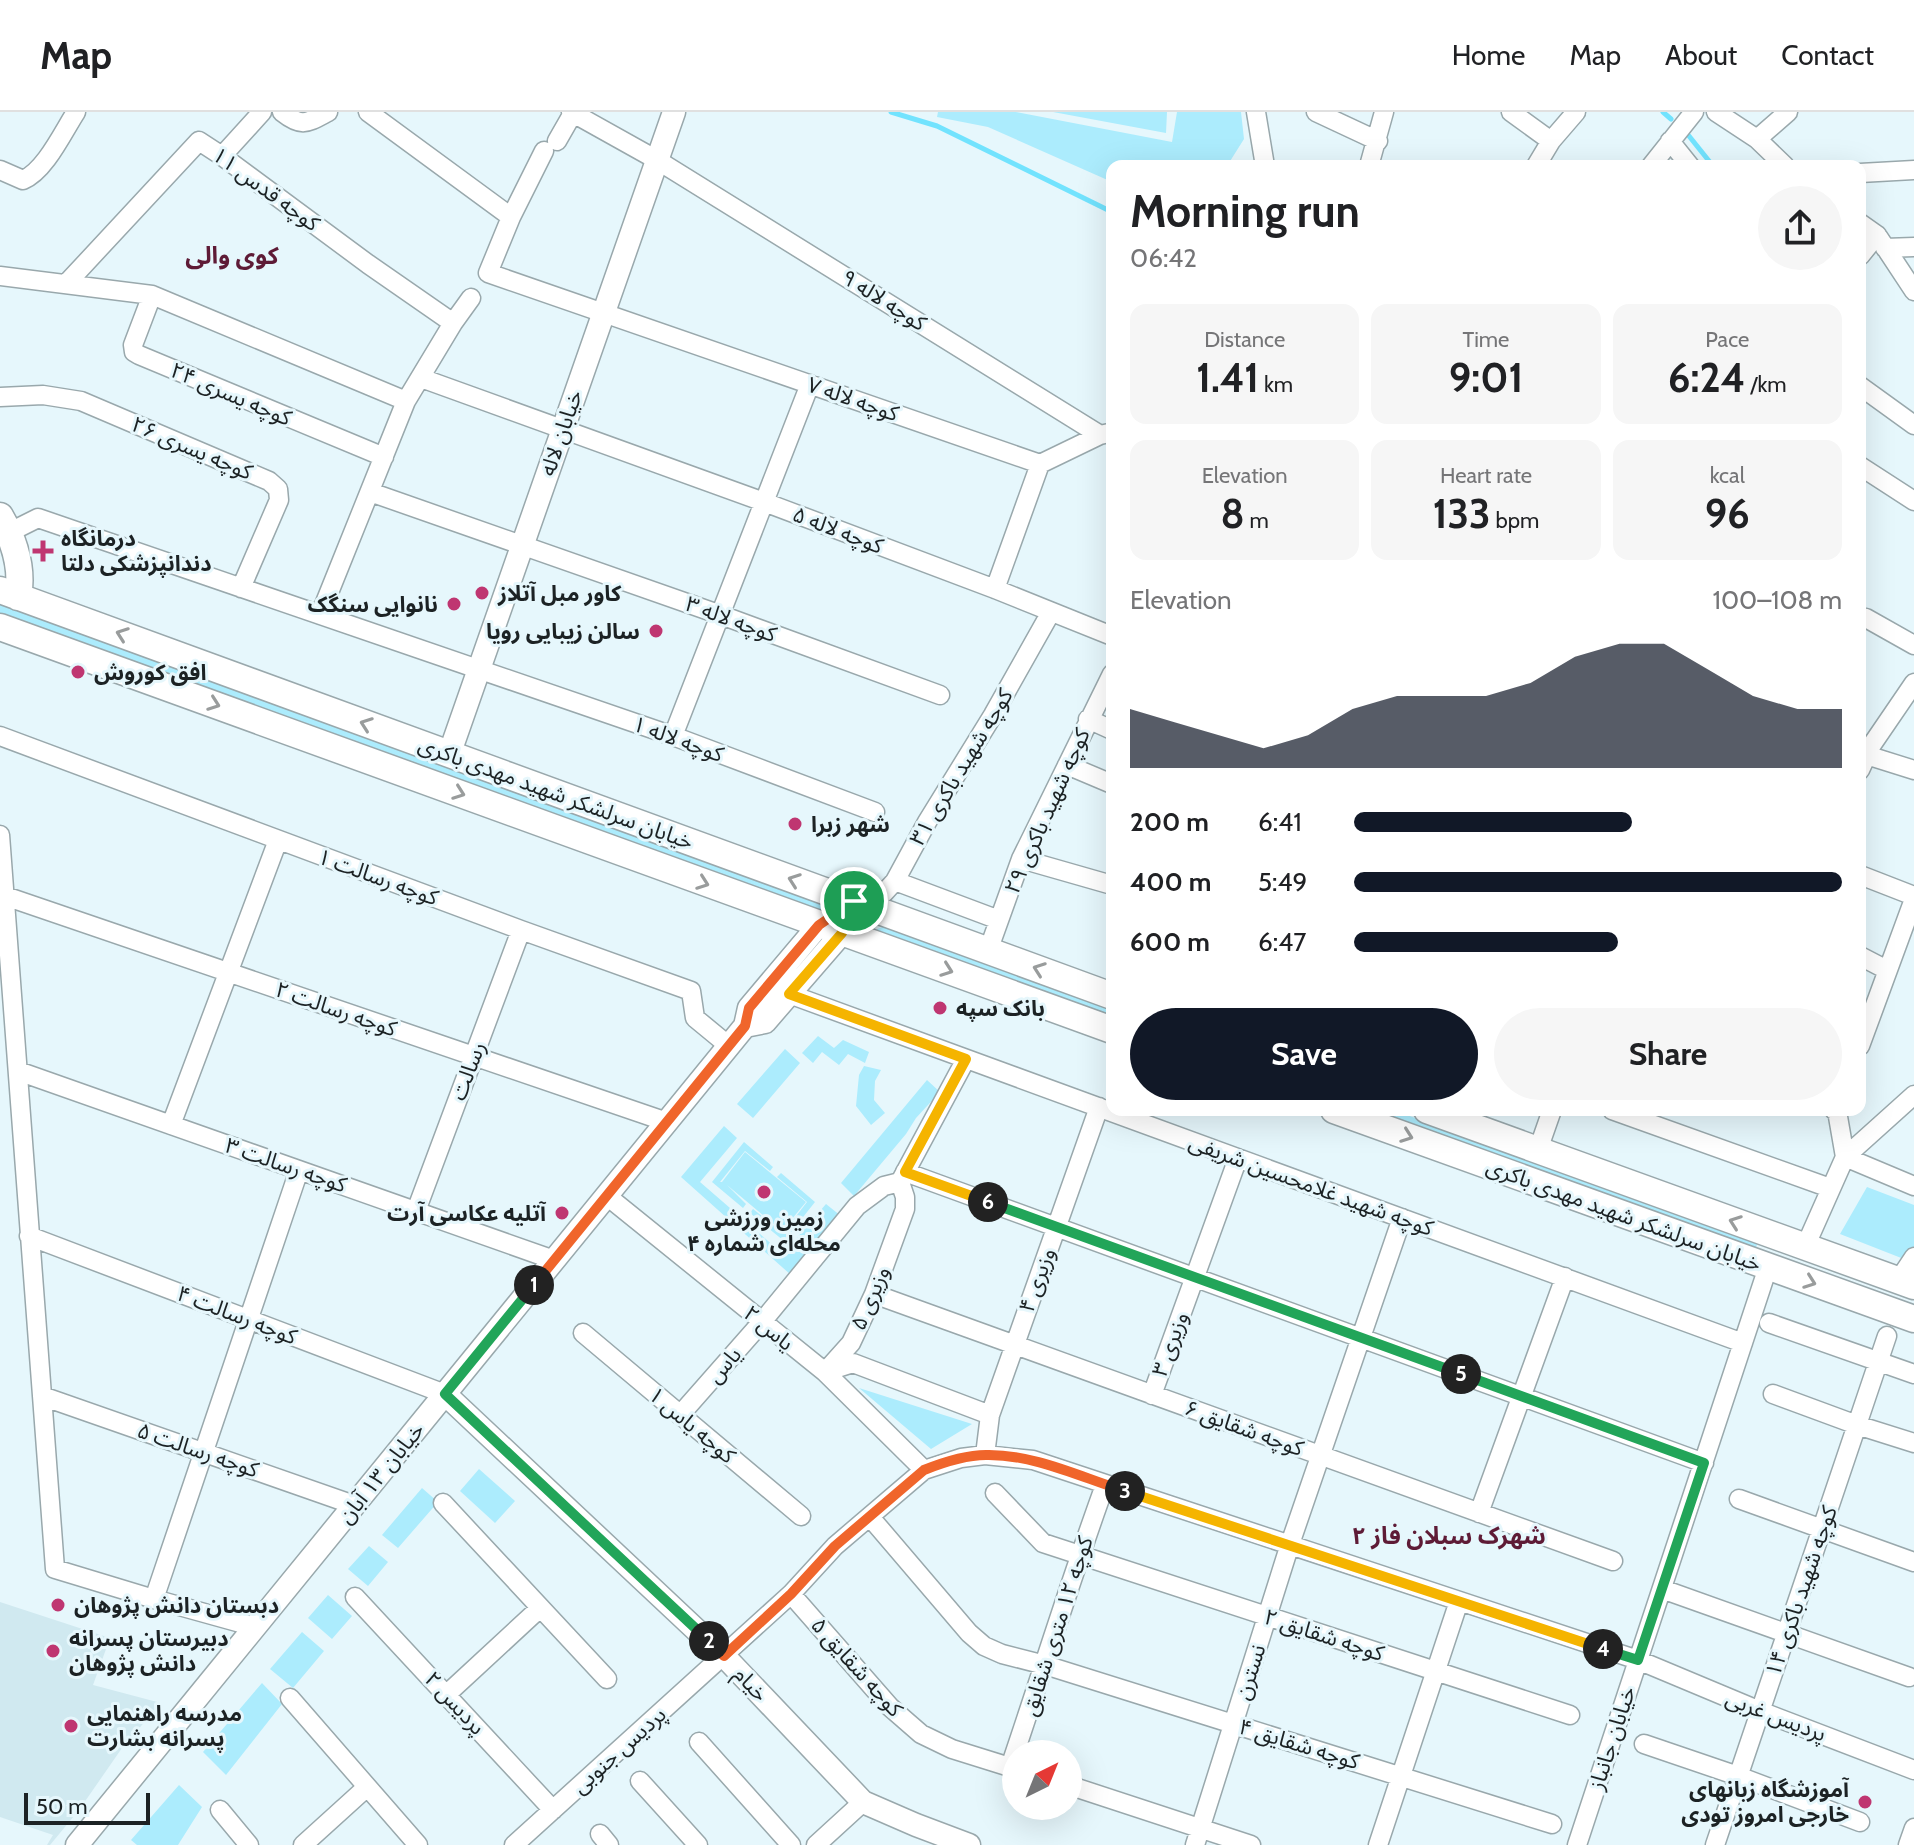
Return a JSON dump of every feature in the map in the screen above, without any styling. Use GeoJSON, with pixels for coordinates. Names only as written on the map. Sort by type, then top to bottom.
{"type":"FeatureCollection","features":[{"type":"Feature","properties":{"kind":"main road"},"geometry":{"type":"LineString","coordinates":[[4,525],[17,557],[20,588],[9,593]]}},
{"type":"Feature","properties":{"kind":"main road","name":"خیابان سرلشکر شهید مهدی باکری"},"geometry":{"type":"LineString","coordinates":[[9,593],[1106,994]]}},
{"type":"Feature","properties":{"kind":"main road","name":"خیابان سرلشکر شهید مهدی باکری"},"geometry":{"type":"LineString","coordinates":[[3,635],[368,759],[1106,1028]]}},
{"type":"Feature","properties":{"kind":"main road"},"geometry":{"type":"LineString","coordinates":[[831,929],[854,901]]}},
{"type":"Feature","properties":{"kind":"main road","name":"خیابان سرلشکر شهید مهدی باکری"},"geometry":{"type":"LineString","coordinates":[[1351,1116],[1914,1319]]}},
{"type":"Feature","properties":{"kind":"main road","name":"خیابان سرلشکر شهید مهدی باکری"},"geometry":{"type":"LineString","coordinates":[[1444,1116],[1906,1284]]}},
{"type":"Feature","properties":{"kind":"main road"},"geometry":{"type":"LineString","coordinates":[[1768,1267],[1805,1247]]}},
{"type":"Feature","properties":{"kind":"street"},"geometry":{"type":"LineString","coordinates":[[0,170],[23,180],[31,177],[41,167],[76,112]]}},
{"type":"Feature","properties":{"kind":"street"},"geometry":{"type":"LineString","coordinates":[[222,156],[262,112]]}},
{"type":"Feature","properties":{"kind":"street"},"geometry":{"type":"LineString","coordinates":[[282,112],[292,120],[307,123],[328,112]]}},
{"type":"Feature","properties":{"kind":"street"},"geometry":{"type":"LineString","coordinates":[[368,112],[511,217],[572,112]]}},
{"type":"Feature","properties":{"kind":"street","name":"کوچه لاله ۹"},"geometry":{"type":"LineString","coordinates":[[572,112],[657,160],[1106,433]]}},
{"type":"Feature","properties":{"kind":"street","name":"خیابان لاله"},"geometry":{"type":"LineString","coordinates":[[449,755],[674,112]]}},
{"type":"Feature","properties":{"kind":"street"},"geometry":{"type":"LineString","coordinates":[[1256,112],[1264,160]]}},
{"type":"Feature","properties":{"kind":"street"},"geometry":{"type":"LineString","coordinates":[[1316,112],[1378,141]]}},
{"type":"Feature","properties":{"kind":"street"},"geometry":{"type":"LineString","coordinates":[[1371,160],[1384,112]]}},
{"type":"Feature","properties":{"kind":"street"},"geometry":{"type":"LineString","coordinates":[[1511,112],[1551,141]]}},
{"type":"Feature","properties":{"kind":"street"},"geometry":{"type":"LineString","coordinates":[[1540,160],[1576,112]]}},
{"type":"Feature","properties":{"kind":"street"},"geometry":{"type":"LineString","coordinates":[[1656,160],[1694,112]]}},
{"type":"Feature","properties":{"kind":"street"},"geometry":{"type":"LineString","coordinates":[[1716,112],[1757,139],[1779,160]]}},
{"type":"Feature","properties":{"kind":"street"},"geometry":{"type":"LineString","coordinates":[[1757,139],[1788,112]]}},
{"type":"Feature","properties":{"kind":"street","name":"کوچه قدس ۱۱"},"geometry":{"type":"LineString","coordinates":[[66,284],[199,141],[453,323]]}},
{"type":"Feature","properties":{"kind":"street"},"geometry":{"type":"LineString","coordinates":[[1670,141],[1685,160]]}},
{"type":"Feature","properties":{"kind":"street"},"geometry":{"type":"LineString","coordinates":[[1866,173],[1914,170]]}},
{"type":"Feature","properties":{"kind":"street","name":"کوچه لاله ۷"},"geometry":{"type":"LineString","coordinates":[[511,217],[488,273],[1040,464]]}},
{"type":"Feature","properties":{"kind":"street"},"geometry":{"type":"LineString","coordinates":[[1866,228],[1881,242],[1914,291]]}},
{"type":"Feature","properties":{"kind":"street"},"geometry":{"type":"LineString","coordinates":[[1866,252],[1881,242],[1914,247]]}},
{"type":"Feature","properties":{"kind":"street"},"geometry":{"type":"LineString","coordinates":[[0,276],[152,295],[406,401]]}},
{"type":"Feature","properties":{"kind":"street","name":"کوچه یسری ۲۴"},"geometry":{"type":"LineString","coordinates":[[152,295],[133,345],[134,352],[384,457]]}},
{"type":"Feature","properties":{"kind":"street"},"geometry":{"type":"LineString","coordinates":[[320,615],[406,401],[471,298]]}},
{"type":"Feature","properties":{"kind":"street","name":"کوچه لاله ۵"},"geometry":{"type":"LineString","coordinates":[[421,378],[764,502],[1106,634]]}},
{"type":"Feature","properties":{"kind":"street"},"geometry":{"type":"LineString","coordinates":[[673,736],[810,384]]}},
{"type":"Feature","properties":{"kind":"street"},"geometry":{"type":"LineString","coordinates":[[1866,390],[1914,425]]}},
{"type":"Feature","properties":{"kind":"street","name":"کوچه یسری ۲۶"},"geometry":{"type":"LineString","coordinates":[[0,397],[43,395],[81,401],[269,481],[278,489],[279,500],[241,588]]}},
{"type":"Feature","properties":{"kind":"street"},"geometry":{"type":"LineString","coordinates":[[995,589],[1040,464],[1106,433]]}},
{"type":"Feature","properties":{"kind":"street"},"geometry":{"type":"LineString","coordinates":[[1866,470],[1914,501]]}},
{"type":"Feature","properties":{"kind":"street","name":"کوچه لاله ۳"},"geometry":{"type":"LineString","coordinates":[[370,492],[940,695]]}},
{"type":"Feature","properties":{"kind":"street","name":"کوچه لاله ۱"},"geometry":{"type":"LineString","coordinates":[[4,525],[38,518],[673,736],[875,812]]}},
{"type":"Feature","properties":{"kind":"street","name":"کوچه شهید باکری ۳۱"},"geometry":{"type":"LineString","coordinates":[[895,881],[1051,612]]}},
{"type":"Feature","properties":{"kind":"street"},"geometry":{"type":"LineString","coordinates":[[1866,618],[1914,645]]}},
{"type":"Feature","properties":{"kind":"street"},"geometry":{"type":"LineString","coordinates":[[1866,754],[1914,683]]}},
{"type":"Feature","properties":{"kind":"street","name":"کوچه شهید باکری ۲۹"},"geometry":{"type":"LineString","coordinates":[[988,951],[1021,859],[1106,685]]}},
{"type":"Feature","properties":{"kind":"street"},"geometry":{"type":"LineString","coordinates":[[1088,719],[1106,727]]}},
{"type":"Feature","properties":{"kind":"street","name":"کوچه رسالت ۱"},"geometry":{"type":"LineString","coordinates":[[0,736],[691,991],[695,1018],[729,1046]]}},
{"type":"Feature","properties":{"kind":"street"},"geometry":{"type":"LineString","coordinates":[[1866,761],[1914,770]]}},
{"type":"Feature","properties":{"kind":"street"},"geometry":{"type":"LineString","coordinates":[[1067,765],[1106,781]]}},
{"type":"Feature","properties":{"kind":"street"},"geometry":{"type":"LineString","coordinates":[[0,835],[55,1569],[255,1627]]}},
{"type":"Feature","properties":{"kind":"street"},"geometry":{"type":"LineString","coordinates":[[171,1125],[278,840]]}},
{"type":"Feature","properties":{"kind":"street"},"geometry":{"type":"LineString","coordinates":[[1021,859],[1106,883]]}},
{"type":"Feature","properties":{"kind":"street"},"geometry":{"type":"LineString","coordinates":[[1866,877],[1914,897],[1866,1029]]}},
{"type":"Feature","properties":{"kind":"street"},"geometry":{"type":"LineString","coordinates":[[854,901],[884,893],[895,881],[999,920]]}},
{"type":"Feature","properties":{"kind":"street","name":"کوچه رسالت ۲"},"geometry":{"type":"LineString","coordinates":[[5,896],[667,1122]]}},
{"type":"Feature","properties":{"kind":"street","name":"خیابان ۱۳ آبان"},"geometry":{"type":"LineString","coordinates":[[745,1026],[765,1022],[789,994],[831,929]]}},
{"type":"Feature","properties":{"kind":"street","name":"خیابان ۱۳ آبان"},"geometry":{"type":"LineString","coordinates":[[77,1845],[729,1046],[745,1026],[749,1008],[831,929]]}},
{"type":"Feature","properties":{"kind":"street","name":"رسالت"},"geometry":{"type":"LineString","coordinates":[[416,1211],[521,930]]}},
{"type":"Feature","properties":{"kind":"street"},"geometry":{"type":"LineString","coordinates":[[1866,959],[1887,970]]}},
{"type":"Feature","properties":{"kind":"street","name":"کوچه شهید غلامحسین شریفی"},"geometry":{"type":"LineString","coordinates":[[789,994],[1106,1110]]}},
{"type":"Feature","properties":{"kind":"street","name":"وزیری ۵"},"geometry":{"type":"LineString","coordinates":[[825,1372],[851,1343],[874,1294],[905,1209],[902,1177],[966,1059]]}},
{"type":"Feature","properties":{"kind":"street","name":"کوچه رسالت ۳"},"geometry":{"type":"LineString","coordinates":[[18,1071],[554,1260]]}},
{"type":"Feature","properties":{"kind":"street"},"geometry":{"type":"LineString","coordinates":[[1805,1247],[1845,1157],[1914,1095]]}},
{"type":"Feature","properties":{"kind":"street","name":"وزیری ۴"},"geometry":{"type":"LineString","coordinates":[[985,1455],[990,1415],[1099,1107]]}},
{"type":"Feature","properties":{"kind":"street","name":"کوچه شهید غلامحسین شریفی"},"geometry":{"type":"LineString","coordinates":[[1124,1116],[1743,1343]]}},
{"type":"Feature","properties":{"kind":"street"},"geometry":{"type":"LineString","coordinates":[[1538,1150],[1550,1116]]}},
{"type":"Feature","properties":{"kind":"street"},"geometry":{"type":"LineString","coordinates":[[1629,1116],[1830,1188]]}},
{"type":"Feature","properties":{"kind":"street"},"geometry":{"type":"LineString","coordinates":[[1837,1116],[1845,1157]]}},
{"type":"Feature","properties":{"kind":"street"},"geometry":{"type":"LineString","coordinates":[[1845,1157],[1914,1186]]}},
{"type":"Feature","properties":{"kind":"street","name":"وزیری ۳"},"geometry":{"type":"LineString","coordinates":[[1152,1395],[1238,1158]]}},
{"type":"Feature","properties":{"kind":"street"},"geometry":{"type":"LineString","coordinates":[[154,1599],[299,1170]]}},
{"type":"Feature","properties":{"kind":"street"},"geometry":{"type":"LineString","coordinates":[[902,1177],[1056,1227],[1704,1463]]}},
{"type":"Feature","properties":{"kind":"street","name":"یاس"},"geometry":{"type":"LineString","coordinates":[[680,1415],[857,1206],[902,1177]]}},
{"type":"Feature","properties":{"kind":"street","name":"یاس ۲"},"geometry":{"type":"LineString","coordinates":[[607,1196],[825,1372],[924,1470]]}},
{"type":"Feature","properties":{"kind":"street","name":"نسترن"},"geometry":{"type":"LineString","coordinates":[[1198,1836],[1290,1544],[1402,1218]]}},
{"type":"Feature","properties":{"kind":"street","name":"کوچه رسالت ۴"},"geometry":{"type":"LineString","coordinates":[[29,1236],[445,1394]]}},
{"type":"Feature","properties":{"kind":"street"},"geometry":{"type":"LineString","coordinates":[[1906,1284],[1914,1257]]}},
{"type":"Feature","properties":{"kind":"street","name":"خیابان جانباز"},"geometry":{"type":"LineString","coordinates":[[1577,1845],[1768,1267]]}},
{"type":"Feature","properties":{"kind":"street"},"geometry":{"type":"LineString","coordinates":[[1479,1513],[1565,1277]]}},
{"type":"Feature","properties":{"kind":"street","name":"کوچه شقایق ۶"},"geometry":{"type":"LineString","coordinates":[[874,1294],[1613,1561]]}},
{"type":"Feature","properties":{"kind":"street"},"geometry":{"type":"LineString","coordinates":[[1769,1323],[1914,1374]]}},
{"type":"Feature","properties":{"kind":"street","name":"کوچه یاس ۱"},"geometry":{"type":"LineString","coordinates":[[583,1333],[801,1516]]}},
{"type":"Feature","properties":{"kind":"street","name":"کوچه شهید باکری ۱۴"},"geometry":{"type":"LineString","coordinates":[[1715,1845],[1887,1336]]}},
{"type":"Feature","properties":{"kind":"street"},"geometry":{"type":"LineString","coordinates":[[825,1372],[853,1363],[990,1415]]}},
{"type":"Feature","properties":{"kind":"street","name":"خیام"},"geometry":{"type":"LineString","coordinates":[[445,1394],[724,1656],[863,1802],[969,1845]]}},
{"type":"Feature","properties":{"kind":"street"},"geometry":{"type":"LineString","coordinates":[[1773,1394],[1914,1443]]}},
{"type":"Feature","properties":{"kind":"street","name":"کوچه رسالت ۵"},"geometry":{"type":"LineString","coordinates":[[42,1396],[354,1505]]}},
{"type":"Feature","properties":{"kind":"street","name":"پردیس غربی"},"geometry":{"type":"LineString","coordinates":[[924,1470],[961,1458],[985,1455],[1033,1460],[1638,1660],[1914,1770]]}},
{"type":"Feature","properties":{"kind":"street","name":"پردیس جنوبی"},"geometry":{"type":"LineString","coordinates":[[514,1845],[791,1594],[835,1546],[924,1470]]}},
{"type":"Feature","properties":{"kind":"street","name":"کوچه ۱۲ متری شقایق"},"geometry":{"type":"LineString","coordinates":[[1022,1740],[1079,1555],[1105,1485]]}},
{"type":"Feature","properties":{"kind":"street","name":"کوچه شقایق ۲"},"geometry":{"type":"LineString","coordinates":[[995,1493],[1043,1543],[1570,1715]]}},
{"type":"Feature","properties":{"kind":"street"},"geometry":{"type":"LineString","coordinates":[[1739,1499],[1914,1562]]}},
{"type":"Feature","properties":{"kind":"street"},"geometry":{"type":"LineString","coordinates":[[443,1503],[607,1679]]}},
{"type":"Feature","properties":{"kind":"street","name":"کوچه شقایق ۴"},"geometry":{"type":"LineString","coordinates":[[870,1517],[969,1633],[984,1646],[1552,1824]]}},
{"type":"Feature","properties":{"kind":"street"},"geometry":{"type":"LineString","coordinates":[[1662,1589],[1909,1677]]}},
{"type":"Feature","properties":{"kind":"street","name":"کوچه شقایق ۵"},"geometry":{"type":"LineString","coordinates":[[791,1594],[890,1707],[921,1734],[952,1749],[1002,1765]]}},
{"type":"Feature","properties":{"kind":"street","name":"پردیس ۲"},"geometry":{"type":"LineString","coordinates":[[355,1597],[553,1810]]}},
{"type":"Feature","properties":{"kind":"street"},"geometry":{"type":"LineString","coordinates":[[1378,1845],[1459,1601]]}},
{"type":"Feature","properties":{"kind":"street"},"geometry":{"type":"LineString","coordinates":[[447,1694],[540,1608]]}},
{"type":"Feature","properties":{"kind":"street"},"geometry":{"type":"LineString","coordinates":[[290,1698],[418,1845]]}},
{"type":"Feature","properties":{"kind":"street"},"geometry":{"type":"LineString","coordinates":[[699,1742],[791,1845]]}},
{"type":"Feature","properties":{"kind":"street"},"geometry":{"type":"LineString","coordinates":[[1644,1744],[1860,1822]]}},
{"type":"Feature","properties":{"kind":"street"},"geometry":{"type":"LineString","coordinates":[[640,1781],[698,1845]]}},
{"type":"Feature","properties":{"kind":"street"},"geometry":{"type":"LineString","coordinates":[[303,1845],[367,1787]]}},
{"type":"Feature","properties":{"kind":"street"},"geometry":{"type":"LineString","coordinates":[[1082,1790],[1198,1836],[1251,1845]]}},
{"type":"Feature","properties":{"kind":"street"},"geometry":{"type":"LineString","coordinates":[[816,1845],[863,1802]]}},
{"type":"Feature","properties":{"kind":"street"},"geometry":{"type":"LineString","coordinates":[[220,1810],[249,1845]]}},
{"type":"Feature","properties":{"kind":"street"},"geometry":{"type":"LineString","coordinates":[[1908,1845],[1914,1828]]}},
{"type":"Feature","properties":{"kind":"shaded area"},"geometry":{"type":"Polygon","coordinates":[[[938,112],[1016,112],[1172,142],[1177,112],[1241,112],[1244,139],[1231,160],[1106,160],[1106,179],[988,127],[937,117],[938,112]]]}},
{"type":"Feature","properties":{"kind":"shaded area"},"geometry":{"type":"Polygon","coordinates":[[[1053,112],[1167,112],[1166,133],[1053,112]]]}},
{"type":"Feature","properties":{"kind":"shaded area"},"geometry":{"type":"Polygon","coordinates":[[[0,604],[735,873],[823,901],[826,911],[819,913],[0,616],[0,604]]]}},
{"type":"Feature","properties":{"kind":"shaded area"},"geometry":{"type":"Polygon","coordinates":[[[885,926],[1106,1006],[1106,1017],[878,935],[877,929],[885,926]]]}},
{"type":"Feature","properties":{"kind":"shaded area"},"geometry":{"type":"Polygon","coordinates":[[[818,1036],[834,1048],[843,1040],[869,1052],[865,1063],[848,1054],[839,1065],[822,1052],[813,1063],[802,1053],[818,1036]]]}},
{"type":"Feature","properties":{"kind":"shaded area"},"geometry":{"type":"Polygon","coordinates":[[[785,1049],[800,1063],[753,1118],[737,1104],[785,1049]]]}},
{"type":"Feature","properties":{"kind":"shaded area"},"geometry":{"type":"Polygon","coordinates":[[[864,1066],[881,1070],[875,1081],[874,1100],[885,1113],[871,1125],[856,1106],[859,1075],[864,1066]]]}},
{"type":"Feature","properties":{"kind":"shaded area"},"geometry":{"type":"Polygon","coordinates":[[[927,1080],[940,1092],[854,1196],[841,1183],[927,1080]]]}},
{"type":"Feature","properties":{"kind":"shaded area"},"geometry":{"type":"Polygon","coordinates":[[[1381,1116],[1410,1116],[1751,1239],[1757,1244],[1755,1252],[1381,1116]]]}},
{"type":"Feature","properties":{"kind":"shaded area"},"geometry":{"type":"Polygon","coordinates":[[[724,1126],[737,1138],[700,1182],[783,1254],[826,1204],[841,1216],[791,1275],[681,1177],[724,1126]]]}},
{"type":"Feature","properties":{"kind":"shaded area","name":"زمین ورزشی محله‌ای شماره ۴"},"geometry":{"type":"Polygon","coordinates":[[[744,1142],[773,1167],[770,1171],[745,1151],[720,1182],[745,1152],[806,1202],[782,1231],[727,1185],[746,1204],[743,1208],[712,1182],[744,1142]]]}},
{"type":"Feature","properties":{"kind":"shaded area"},"geometry":{"type":"Polygon","coordinates":[[[781,1173],[815,1202],[784,1241],[750,1213],[753,1209],[783,1233],[807,1202],[777,1177],[781,1173]]]}},
{"type":"Feature","properties":{"kind":"shaded area"},"geometry":{"type":"Polygon","coordinates":[[[1867,1187],[1914,1205],[1914,1263],[1840,1234],[1867,1187]]]}},
{"type":"Feature","properties":{"kind":"shaded area"},"geometry":{"type":"Polygon","coordinates":[[[859,1388],[972,1424],[931,1449],[859,1388]]]}},
{"type":"Feature","properties":{"kind":"shaded area"},"geometry":{"type":"Polygon","coordinates":[[[479,1469],[515,1501],[495,1523],[460,1491],[479,1469]]]}},
{"type":"Feature","properties":{"kind":"shaded area"},"geometry":{"type":"Polygon","coordinates":[[[422,1488],[438,1502],[398,1548],[382,1535],[422,1488]]]}},
{"type":"Feature","properties":{"kind":"shaded area"},"geometry":{"type":"Polygon","coordinates":[[[369,1546],[388,1562],[368,1586],[348,1569],[369,1546]]]}},
{"type":"Feature","properties":{"kind":"shaded area"},"geometry":{"type":"Polygon","coordinates":[[[328,1595],[352,1616],[332,1639],[308,1618],[328,1595]]]}},
{"type":"Feature","properties":{"kind":"shaded area","name":"مدرسه راهنمایی پسرانه بشارت"},"geometry":{"type":"Polygon","coordinates":[[[0,1602],[110,1638],[93,1685],[161,1703],[122,1748],[79,1810],[50,1845],[47,1845],[53,1835],[0,1817],[0,1602]]]}},
{"type":"Feature","properties":{"kind":"shaded area"},"geometry":{"type":"Polygon","coordinates":[[[302,1632],[324,1651],[293,1688],[270,1669],[302,1632]]]}},
{"type":"Feature","properties":{"kind":"shaded area"},"geometry":{"type":"Polygon","coordinates":[[[262,1683],[282,1704],[226,1775],[203,1752],[262,1683]]]}},
{"type":"Feature","properties":{"kind":"shaded area"},"geometry":{"type":"Polygon","coordinates":[[[179,1785],[202,1807],[178,1845],[137,1845],[131,1840],[179,1785]]]}},
{"type":"Feature","properties":{"kind":"waterway"},"geometry":{"type":"LineString","coordinates":[[891,112],[937,126],[1106,209]]}},
{"type":"Feature","properties":{"kind":"waterway"},"geometry":{"type":"LineString","coordinates":[[1663,112],[1671,119]]}},
{"type":"Feature","properties":{"kind":"waterway"},"geometry":{"type":"LineString","coordinates":[[1689,136],[1708,160]]}},
{"type":"Feature","properties":{"kind":"place","name":"درمانگاه دندانپزشکی دلتا"},"geometry":{"type":"Point","coordinates":[43,551]}},
{"type":"Feature","properties":{"kind":"place","name":"کاور مبل آتلاز"},"geometry":{"type":"Point","coordinates":[482,593]}},
{"type":"Feature","properties":{"kind":"place","name":"نانوایی سنگک"},"geometry":{"type":"Point","coordinates":[454,604]}},
{"type":"Feature","properties":{"kind":"place","name":"سالن زیبایی رویا"},"geometry":{"type":"Point","coordinates":[656,631]}},
{"type":"Feature","properties":{"kind":"place","name":"افق کوروش"},"geometry":{"type":"Point","coordinates":[78,672]}},
{"type":"Feature","properties":{"kind":"place","name":"شهر زبرا"},"geometry":{"type":"Point","coordinates":[795,824]}},
{"type":"Feature","properties":{"kind":"place","name":"بانک سپه"},"geometry":{"type":"Point","coordinates":[940,1008]}},
{"type":"Feature","properties":{"kind":"place","name":"زمین ورزشی محله‌ای شماره ۴"},"geometry":{"type":"Point","coordinates":[764,1192]}},
{"type":"Feature","properties":{"kind":"place","name":"آتلیه عکاسی آرت"},"geometry":{"type":"Point","coordinates":[562,1213]}},
{"type":"Feature","properties":{"kind":"place","name":"دبستان دانش پژوهان"},"geometry":{"type":"Point","coordinates":[58,1605]}},
{"type":"Feature","properties":{"kind":"place","name":"دبیرستان پسرانه دانش پژوهان"},"geometry":{"type":"Point","coordinates":[53,1651]}},
{"type":"Feature","properties":{"kind":"place","name":"مدرسه راهنمایی پسرانه بشارت"},"geometry":{"type":"Point","coordinates":[71,1726]}},
{"type":"Feature","properties":{"kind":"place","name":"آموزشگاه زبانهای خارجی امروز تودی"},"geometry":{"type":"Point","coordinates":[1865,1802]}},
{"type":"Feature","properties":{"kind":"district","name":"کوی والی"},"geometry":{"type":"Point","coordinates":[232,255]}},
{"type":"Feature","properties":{"kind":"district","name":"شهرک سبلان فاز ۲"},"geometry":{"type":"Point","coordinates":[1449,1535]}},
{"type":"Feature","properties":{"kind":"route"},"geometry":{"type":"LineString","coordinates":[[854,901],[842,933],[789,994],[966,1059],[905,1172],[1704,1463],[1638,1660],[1033,1460],[985,1455],[961,1458],[924,1470],[835,1546],[791,1594],[724,1656],[445,1394],[745,1026],[749,1008],[819,925],[854,901]]}}]}
